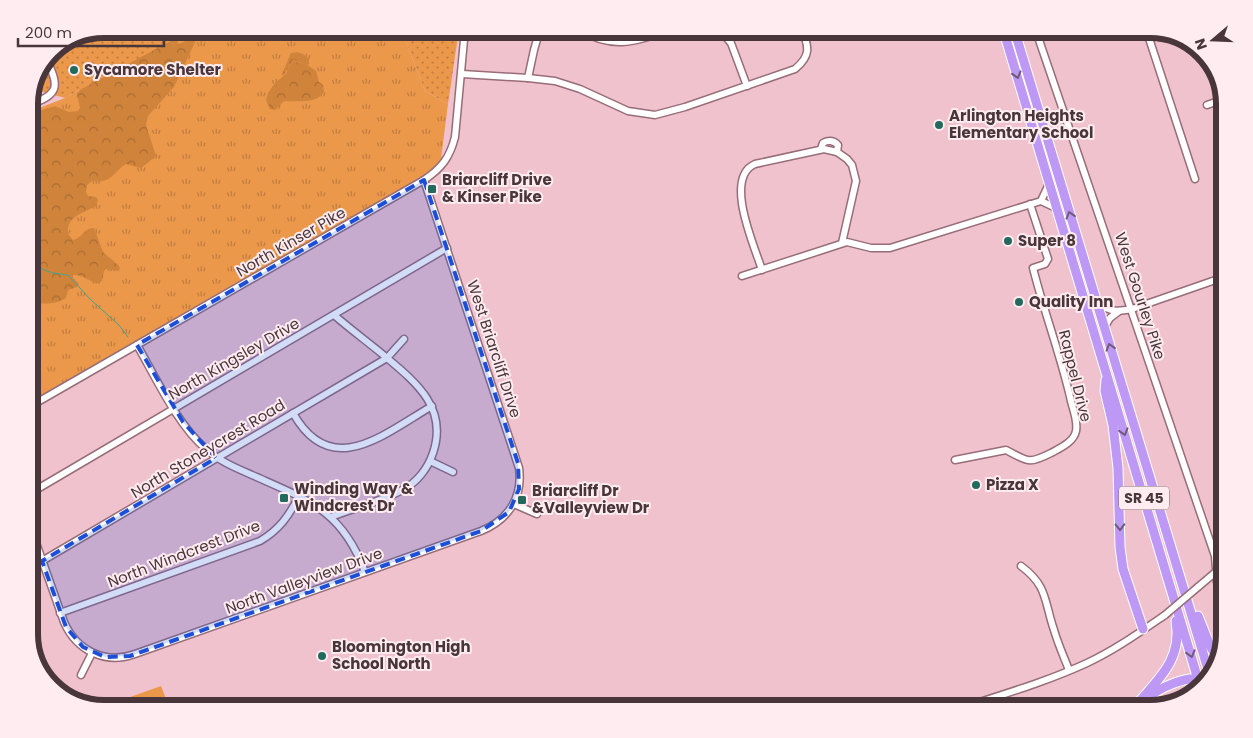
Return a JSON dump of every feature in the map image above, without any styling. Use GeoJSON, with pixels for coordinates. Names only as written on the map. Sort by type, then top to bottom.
{"type":"FeatureCollection","features":[{"type":"Feature","properties":{"kind":"highway","name":"SR 45"},"geometry":{"type":"LineString","coordinates":[[1006,37],[1106,375],[1200,677]]}},
{"type":"Feature","properties":{"kind":"highway","name":"SR 45"},"geometry":{"type":"LineString","coordinates":[[1016,37],[1168,535],[1201,624],[1214,649]]}},
{"type":"Feature","properties":{"kind":"highway"},"geometry":{"type":"LineString","coordinates":[[1008,45],[1014,48],[1022,57]]}},
{"type":"Feature","properties":{"kind":"highway"},"geometry":{"type":"LineString","coordinates":[[1071,258],[1078,266],[1086,269]]}},
{"type":"Feature","properties":{"kind":"highway"},"geometry":{"type":"LineString","coordinates":[[1106,375],[1105,391],[1113,425],[1118,468],[1120,547],[1124,569],[1143,629]]}},
{"type":"Feature","properties":{"kind":"highway"},"geometry":{"type":"LineString","coordinates":[[1168,535],[1207,667]]}},
{"type":"Feature","properties":{"kind":"highway"},"geometry":{"type":"LineString","coordinates":[[1141,700],[1166,671],[1176,649],[1177,628],[1167,576]]}},
{"type":"Feature","properties":{"kind":"highway"},"geometry":{"type":"LineString","coordinates":[[1147,700],[1164,687],[1186,680],[1196,681]]}},
{"type":"Feature","properties":{"kind":"street","name":"North Kinser Pike"},"geometry":{"type":"LineString","coordinates":[[38,402],[424,180],[444,164],[452,150],[457,125],[464,37]]}},
{"type":"Feature","properties":{"kind":"street"},"geometry":{"type":"LineString","coordinates":[[528,78],[538,37]]}},
{"type":"Feature","properties":{"kind":"street"},"geometry":{"type":"LineString","coordinates":[[594,37],[618,43],[638,41],[649,37]]}},
{"type":"Feature","properties":{"kind":"street"},"geometry":{"type":"LineString","coordinates":[[726,37],[731,43],[747,86]]}},
{"type":"Feature","properties":{"kind":"street"},"geometry":{"type":"LineString","coordinates":[[462,74],[528,78],[568,85],[619,108],[647,115],[671,112],[794,69],[805,59],[808,46],[805,37]]}},
{"type":"Feature","properties":{"kind":"street","name":"West Gourley Pike"},"geometry":{"type":"LineString","coordinates":[[1037,37],[1132,308],[1215,556],[1216,569]]}},
{"type":"Feature","properties":{"kind":"street"},"geometry":{"type":"LineString","coordinates":[[1149,37],[1195,179]]}},
{"type":"Feature","properties":{"kind":"street"},"geometry":{"type":"LineString","coordinates":[[38,101],[52,93],[55,88],[56,82],[50,65]]}},
{"type":"Feature","properties":{"kind":"street"},"geometry":{"type":"LineString","coordinates":[[1207,105],[1215,102]]}},
{"type":"Feature","properties":{"kind":"street"},"geometry":{"type":"LineString","coordinates":[[762,270],[740,198],[741,184],[745,172],[751,166],[758,163],[821,149],[823,143],[828,141],[836,142],[838,145],[837,152],[852,166],[856,181],[842,243]]}},
{"type":"Feature","properties":{"kind":"street","name":"West Briarcliff Drive"},"geometry":{"type":"LineString","coordinates":[[424,180],[516,458],[520,481],[514,504]]}},
{"type":"Feature","properties":{"kind":"street"},"geometry":{"type":"LineString","coordinates":[[1041,201],[1049,184]]}},
{"type":"Feature","properties":{"kind":"street"},"geometry":{"type":"LineString","coordinates":[[742,276],[846,242],[880,249],[890,248],[1041,201],[1056,208]]}},
{"type":"Feature","properties":{"kind":"street","name":"Rappel Drive"},"geometry":{"type":"LineString","coordinates":[[955,460],[1006,450],[1024,460],[1032,461],[1056,451],[1068,443],[1075,435],[1076,426],[1068,386],[1033,268],[1047,262],[1047,256],[1030,204]]}},
{"type":"Feature","properties":{"kind":"street","name":"North Kingsley Drive"},"geometry":{"type":"LineString","coordinates":[[38,490],[447,248]]}},
{"type":"Feature","properties":{"kind":"street"},"geometry":{"type":"LineString","coordinates":[[1104,328],[1110,318],[1118,312],[1215,280]]}},
{"type":"Feature","properties":{"kind":"street"},"geometry":{"type":"LineString","coordinates":[[1097,304],[1118,312]]}},
{"type":"Feature","properties":{"kind":"street"},"geometry":{"type":"LineString","coordinates":[[331,517],[403,490],[424,471],[430,461],[436,439],[436,423],[432,406],[422,390],[334,315]]}},
{"type":"Feature","properties":{"kind":"street","name":"North Stoneycrest Road"},"geometry":{"type":"LineString","coordinates":[[42,561],[386,358],[404,338]]}},
{"type":"Feature","properties":{"kind":"street"},"geometry":{"type":"LineString","coordinates":[[137,345],[174,408],[193,436],[218,458],[235,468],[299,496],[317,506],[331,517],[353,544],[365,572]]}},
{"type":"Feature","properties":{"kind":"street"},"geometry":{"type":"LineString","coordinates":[[293,413],[304,431],[317,442],[329,447],[347,449],[367,444],[432,406]]}},
{"type":"Feature","properties":{"kind":"street"},"geometry":{"type":"LineString","coordinates":[[430,461],[453,472]]}},
{"type":"Feature","properties":{"kind":"street","name":"North Windcrest Drive"},"geometry":{"type":"LineString","coordinates":[[60,612],[260,541],[281,526],[299,496]]}},
{"type":"Feature","properties":{"kind":"street"},"geometry":{"type":"LineString","coordinates":[[514,504],[537,514]]}},
{"type":"Feature","properties":{"kind":"street","name":"North Valleyview Drive"},"geometry":{"type":"LineString","coordinates":[[92,653],[110,658],[130,656],[489,528],[504,517],[514,504]]}},
{"type":"Feature","properties":{"kind":"street"},"geometry":{"type":"LineString","coordinates":[[38,549],[66,627],[72,637],[92,653],[81,675]]}},
{"type":"Feature","properties":{"kind":"street"},"geometry":{"type":"LineString","coordinates":[[1021,566],[1032,574],[1042,589],[1054,631],[1069,670]]}},
{"type":"Feature","properties":{"kind":"street"},"geometry":{"type":"LineString","coordinates":[[986,700],[1069,670],[1121,644],[1165,615],[1216,571]]}},
{"type":"Feature","properties":{"kind":"highlighted area"},"geometry":{"type":"Polygon","coordinates":[[[424,180],[518,463],[519,489],[509,512],[481,531],[130,656],[105,657],[83,647],[66,627],[42,561],[216,458],[183,422],[137,345],[424,180]]]}},
{"type":"Feature","properties":{"kind":"green space"},"geometry":{"type":"Polygon","coordinates":[[[104,37],[178,37],[65,98],[40,91],[44,74],[51,63],[60,54],[78,43],[104,37]]]}},
{"type":"Feature","properties":{"kind":"green space"},"geometry":{"type":"Polygon","coordinates":[[[118,37],[187,37],[177,42],[179,44],[192,38],[196,40],[174,87],[148,116],[146,125],[156,156],[141,168],[126,164],[112,177],[104,181],[92,181],[87,185],[86,192],[88,196],[96,197],[98,200],[96,206],[73,219],[68,228],[68,234],[73,240],[88,229],[94,228],[103,252],[118,265],[119,271],[106,269],[102,281],[99,283],[73,275],[73,278],[79,284],[77,287],[68,290],[66,298],[52,303],[38,304],[38,111],[55,106],[69,112],[78,111],[80,108],[77,95],[89,73],[118,37]]]}},
{"type":"Feature","properties":{"kind":"green space"},"geometry":{"type":"Polygon","coordinates":[[[178,37],[404,37],[425,91],[448,104],[441,159],[433,169],[38,399],[38,108],[65,98],[178,37]]]}},
{"type":"Feature","properties":{"kind":"green space"},"geometry":{"type":"Polygon","coordinates":[[[404,37],[458,37],[448,104],[425,91],[404,37]]]}},
{"type":"Feature","properties":{"kind":"green space"},"geometry":{"type":"Polygon","coordinates":[[[297,52],[309,59],[309,65],[306,64],[316,71],[319,82],[323,85],[324,92],[321,96],[312,100],[284,101],[275,110],[270,109],[266,100],[268,93],[275,83],[286,74],[293,61],[305,64],[293,60],[283,76],[282,74],[291,53],[297,52]]]}},
{"type":"Feature","properties":{"kind":"green space"},"geometry":{"type":"Polygon","coordinates":[[[161,686],[166,700],[122,700],[161,686]]]}},
{"type":"Feature","properties":{"kind":"waterway"},"geometry":{"type":"LineString","coordinates":[[38,266],[47,271],[68,275],[91,300],[119,325],[128,337]]}},
{"type":"Feature","properties":{"kind":"place","name":"Sycamore Shelter"},"geometry":{"type":"Point","coordinates":[74,70]}},
{"type":"Feature","properties":{"kind":"place","name":"Arlington Heights Elementary School"},"geometry":{"type":"Point","coordinates":[939,125]}},
{"type":"Feature","properties":{"kind":"place","name":"Briarcliff Drive & Kinser Pike"},"geometry":{"type":"Point","coordinates":[432,189]}},
{"type":"Feature","properties":{"kind":"place","name":"Super 8"},"geometry":{"type":"Point","coordinates":[1008,241]}},
{"type":"Feature","properties":{"kind":"place","name":"Quality Inn"},"geometry":{"type":"Point","coordinates":[1019,302]}},
{"type":"Feature","properties":{"kind":"place","name":"Pizza X"},"geometry":{"type":"Point","coordinates":[976,485]}},
{"type":"Feature","properties":{"kind":"place","name":"Winding Way & Windcrest Dr"},"geometry":{"type":"Point","coordinates":[284,498]}},
{"type":"Feature","properties":{"kind":"place","name":"Briarcliff Dr &Valleyview Dr"},"geometry":{"type":"Point","coordinates":[522,500]}},
{"type":"Feature","properties":{"kind":"place","name":"Bloomington High School North"},"geometry":{"type":"Point","coordinates":[322,656]}}]}
